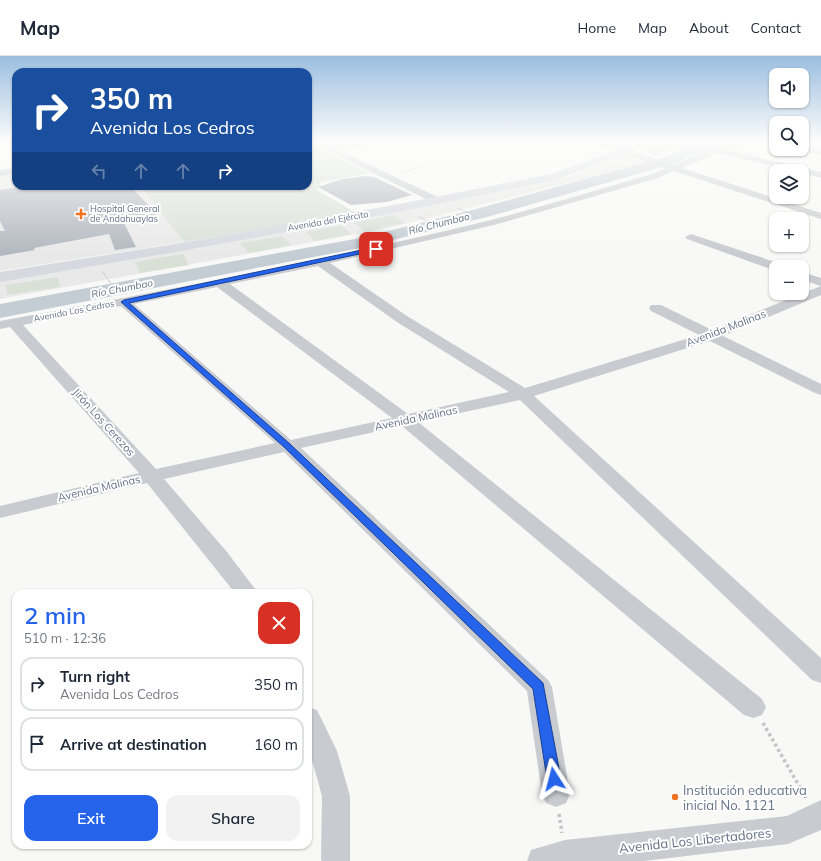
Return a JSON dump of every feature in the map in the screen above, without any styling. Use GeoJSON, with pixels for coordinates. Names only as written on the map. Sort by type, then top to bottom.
{"type":"FeatureCollection","features":[{"type":"Feature","properties":{"kind":"highway","name":"Avenida del Ejército"},"geometry":{"type":"LineString","coordinates":[[0,277],[175,248],[438,201],[547,179]]}},
{"type":"Feature","properties":{"kind":"street"},"geometry":{"type":"LineString","coordinates":[[391,179],[438,201]]}},
{"type":"Feature","properties":{"kind":"street","name":"Avenida Los Cedros"},"geometry":{"type":"LineString","coordinates":[[7,324],[121,298],[219,282],[320,262],[490,223],[599,193],[643,179]]}},
{"type":"Feature","properties":{"kind":"street"},"geometry":{"type":"LineString","coordinates":[[707,179],[821,216]]}},
{"type":"Feature","properties":{"kind":"street"},"geometry":{"type":"LineString","coordinates":[[692,237],[769,264]]}},
{"type":"Feature","properties":{"kind":"street"},"geometry":{"type":"LineString","coordinates":[[320,262],[402,319],[523,394],[821,673]]}},
{"type":"Feature","properties":{"kind":"street"},"geometry":{"type":"LineString","coordinates":[[809,278],[821,282]]}},
{"type":"Feature","properties":{"kind":"street"},"geometry":{"type":"LineString","coordinates":[[219,282],[405,420],[753,707]]}},
{"type":"Feature","properties":{"kind":"street","name":"Avenida Malinas"},"geometry":{"type":"LineString","coordinates":[[0,512],[287,445],[523,394],[710,336],[821,290]]}},
{"type":"Feature","properties":{"kind":"street"},"geometry":{"type":"LineString","coordinates":[[121,298],[287,445],[539,687],[556,794]]}},
{"type":"Feature","properties":{"kind":"street"},"geometry":{"type":"LineString","coordinates":[[656,308],[821,390]]}},
{"type":"Feature","properties":{"kind":"street","name":"Jirón Los Cerezos"},"geometry":{"type":"LineString","coordinates":[[7,324],[152,476],[244,589]]}},
{"type":"Feature","properties":{"kind":"street"},"geometry":{"type":"LineString","coordinates":[[312,726],[324,751],[336,796],[336,859]]}},
{"type":"Feature","properties":{"kind":"street","name":"Avenida Los Libertadores"},"geometry":{"type":"LineString","coordinates":[[553,858],[788,830],[820,818]]}},
{"type":"Feature","properties":{"kind":"path"},"geometry":{"type":"LineString","coordinates":[[462,210],[476,217]]}},
{"type":"Feature","properties":{"kind":"path"},"geometry":{"type":"LineString","coordinates":[[424,219],[438,226]]}},
{"type":"Feature","properties":{"kind":"path"},"geometry":{"type":"LineString","coordinates":[[109,281],[121,298]]}},
{"type":"Feature","properties":{"kind":"path"},"geometry":{"type":"LineString","coordinates":[[753,707],[820,818]]}},
{"type":"Feature","properties":{"kind":"path"},"geometry":{"type":"LineString","coordinates":[[553,858],[556,794]]}},
{"type":"Feature","properties":{"kind":"shaded area","name":"Hospital General de Andahuaylas"},"geometry":{"type":"Polygon","coordinates":[[[0,179],[12,179],[12,190],[143,190],[184,242],[0,271],[0,179]]]}},
{"type":"Feature","properties":{"kind":"shaded area"},"geometry":{"type":"Polygon","coordinates":[[[312,179],[339,179],[321,182],[317,190],[356,213],[184,242],[143,190],[312,190],[312,179]]]}},
{"type":"Feature","properties":{"kind":"shaded area"},"geometry":{"type":"Polygon","coordinates":[[[557,179],[585,179],[384,229],[0,299],[0,281],[330,225],[557,179]]]}},
{"type":"Feature","properties":{"kind":"shaded area"},"geometry":{"type":"Polygon","coordinates":[[[393,215],[405,223],[365,231],[354,223],[393,215]]]}},
{"type":"Feature","properties":{"kind":"shaded area"},"geometry":{"type":"Polygon","coordinates":[[[341,225],[352,234],[315,241],[306,232],[341,225]]]}},
{"type":"Feature","properties":{"kind":"shaded area"},"geometry":{"type":"Polygon","coordinates":[[[282,236],[291,245],[249,253],[240,243],[282,236]]]}},
{"type":"Feature","properties":{"kind":"shaded area"},"geometry":{"type":"Polygon","coordinates":[[[183,254],[189,265],[140,273],[135,262],[183,254]]]}},
{"type":"Feature","properties":{"kind":"shaded area"},"geometry":{"type":"Polygon","coordinates":[[[58,277],[60,287],[7,295],[6,285],[58,277]]]}},
{"type":"Feature","properties":{"kind":"building"},"geometry":{"type":"Polygon","coordinates":[[[342,179],[377,179],[412,195],[387,202],[351,205],[318,187],[342,179]]]}},
{"type":"Feature","properties":{"kind":"building","name":"Hospital General de Andahuaylas"},"geometry":{"type":"Polygon","coordinates":[[[12,188],[12,190],[134,190],[157,214],[123,221],[136,247],[115,250],[109,234],[0,256],[0,231],[5,231],[0,221],[0,190],[12,188]]]}},
{"type":"Feature","properties":{"kind":"waterway","name":"Río Chumbao"},"geometry":{"type":"LineString","coordinates":[[0,311],[360,243],[481,213],[604,179]]}},
{"type":"Feature","properties":{"kind":"place","name":"Hospital General de Andahuaylas"},"geometry":{"type":"Point","coordinates":[81,214]}},
{"type":"Feature","properties":{"kind":"place","name":"Institución educativa inicial No. 1121"},"geometry":{"type":"Point","coordinates":[675,797]}},
{"type":"Feature","properties":{"kind":"route"},"geometry":{"type":"LineString","coordinates":[[376,249],[124,302],[287,445],[539,687],[554,779]]}}]}
